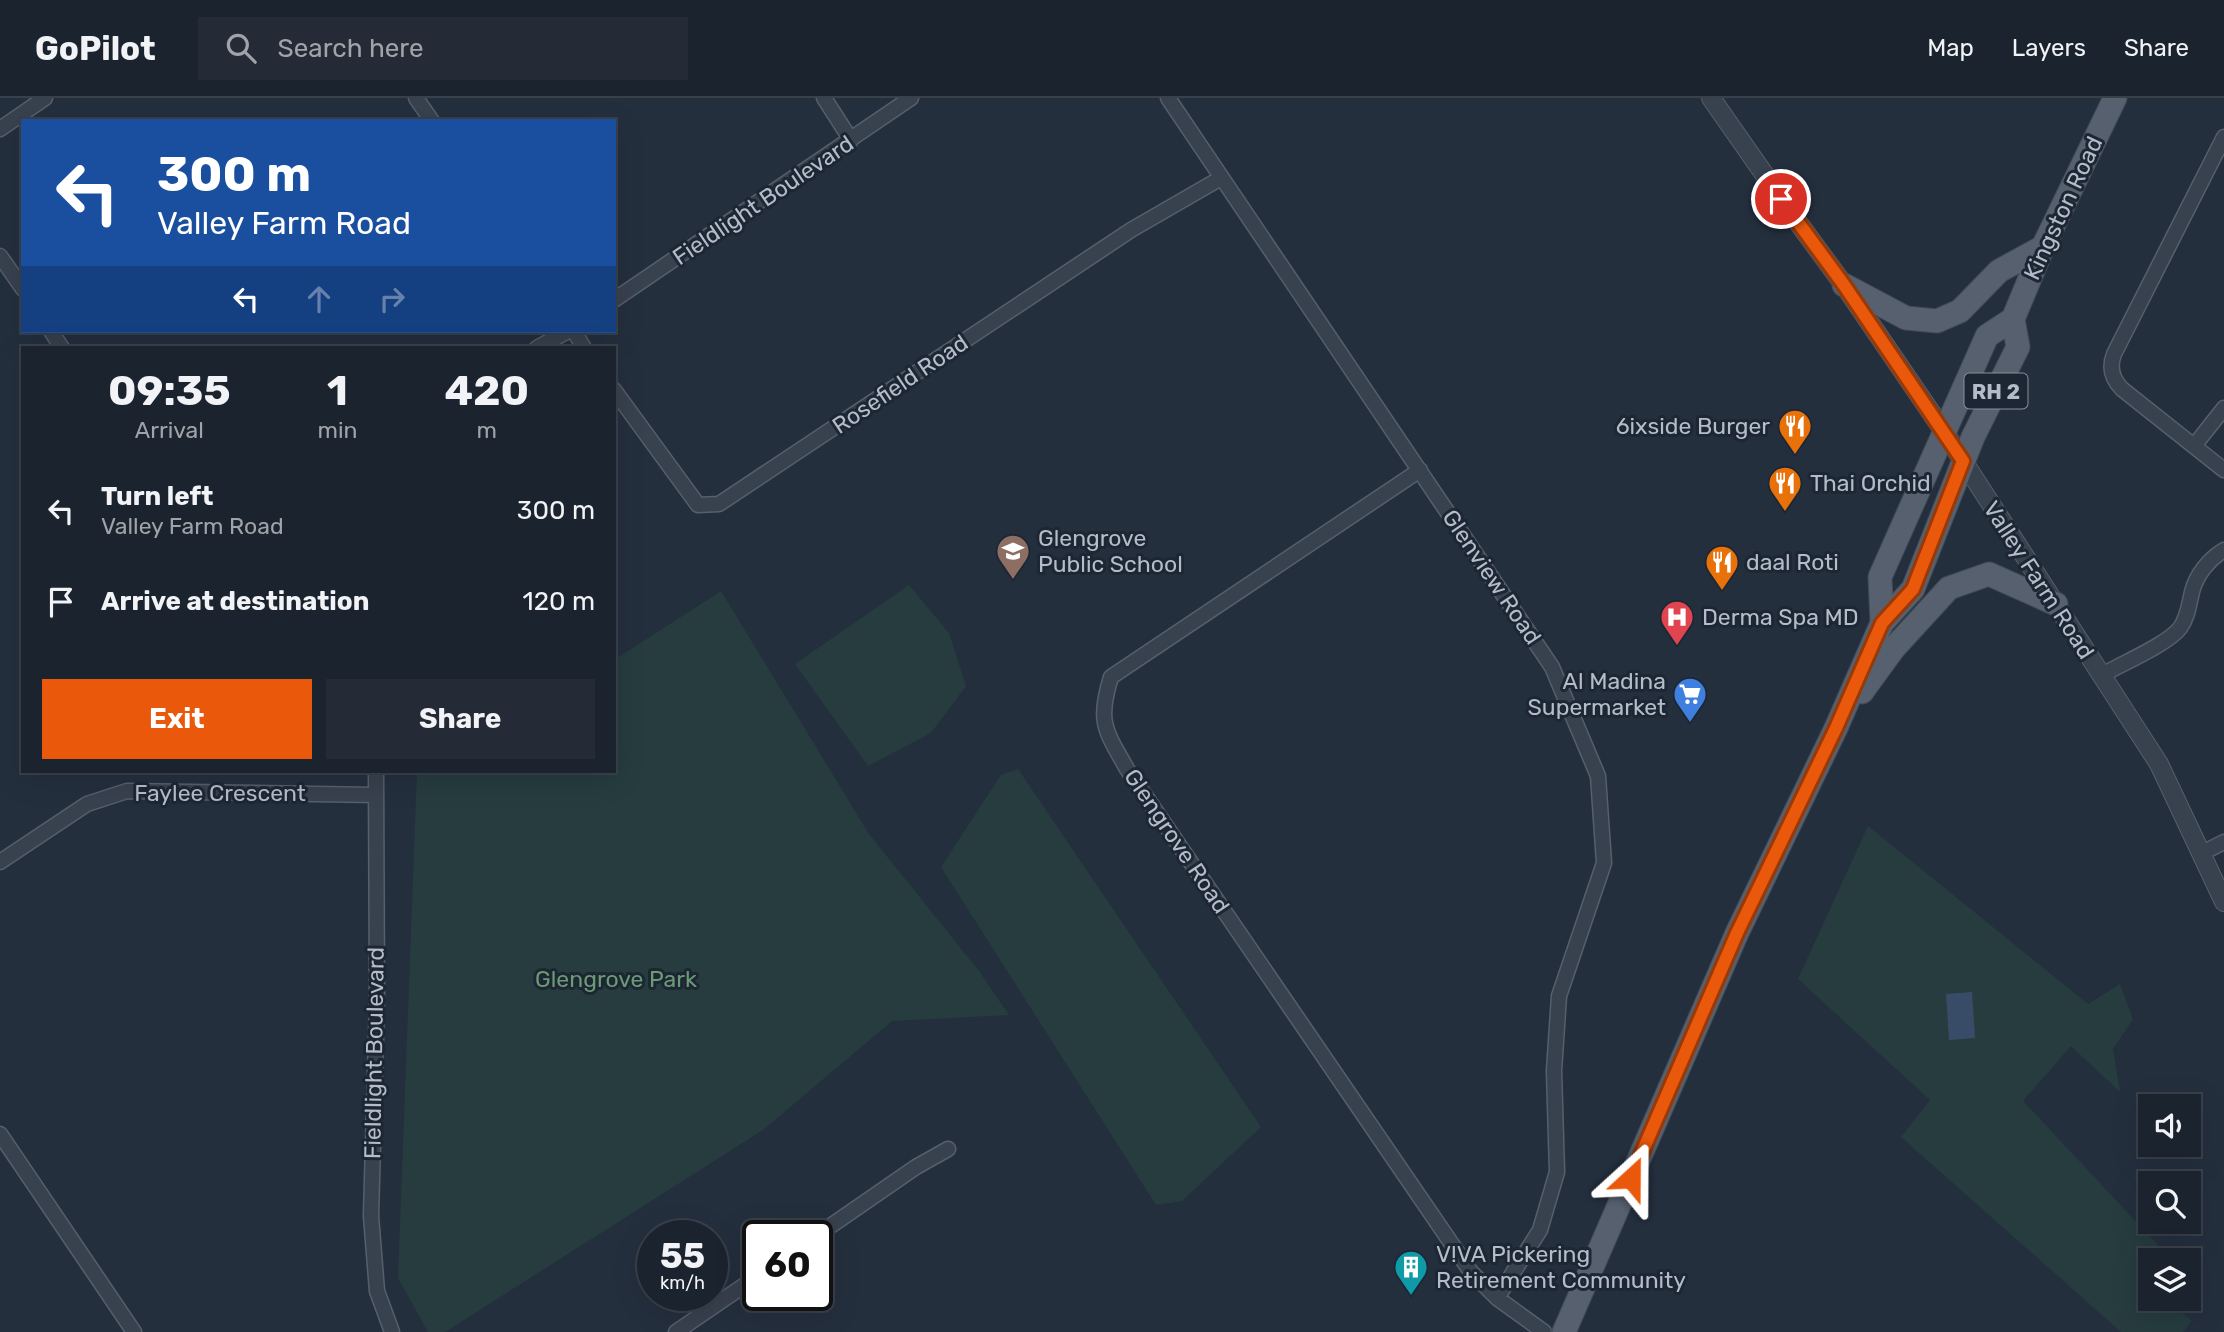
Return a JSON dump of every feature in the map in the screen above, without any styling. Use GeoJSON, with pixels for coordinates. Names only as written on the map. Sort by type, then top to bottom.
{"type":"FeatureCollection","features":[{"type":"Feature","properties":{"kind":"main road","name":"Kingston Road"},"geometry":{"type":"LineString","coordinates":[[1564,1332],[1737,933],[1836,728],[1882,623],[1913,589],[1963,461],[2018,346],[2013,320],[2043,247],[2115,98]]}},
{"type":"Feature","properties":{"kind":"main road"},"geometry":{"type":"LineString","coordinates":[[1844,285],[1906,318],[1937,321],[1960,312],[1999,271],[2043,247]]}},
{"type":"Feature","properties":{"kind":"main road","name":"Kingston Road"},"geometry":{"type":"LineString","coordinates":[[1882,623],[1880,577],[1987,337],[2013,320]]}},
{"type":"Feature","properties":{"kind":"main road"},"geometry":{"type":"LineString","coordinates":[[1836,728],[1894,648],[1949,588],[1989,573],[2056,604]]}},
{"type":"Feature","properties":{"kind":"street"},"geometry":{"type":"LineString","coordinates":[[0,129],[45,98]]}},
{"type":"Feature","properties":{"kind":"street"},"geometry":{"type":"LineString","coordinates":[[416,98],[431,119]]}},
{"type":"Feature","properties":{"kind":"street"},"geometry":{"type":"LineString","coordinates":[[824,98],[851,140]]}},
{"type":"Feature","properties":{"kind":"street","name":"Fieldlight Boulevard"},"geometry":{"type":"LineString","coordinates":[[616,299],[911,98]]}},
{"type":"Feature","properties":{"kind":"street","name":"Glenview Road"},"geometry":{"type":"LineString","coordinates":[[1168,98],[1552,667],[1598,776],[1604,863],[1559,996],[1554,1071],[1557,1172],[1540,1230],[1497,1298]]}},
{"type":"Feature","properties":{"kind":"street","name":"Valley Farm Road"},"geometry":{"type":"LineString","coordinates":[[1712,98],[1945,433],[2159,764],[2224,902]]}},
{"type":"Feature","properties":{"kind":"street"},"geometry":{"type":"LineString","coordinates":[[2224,137],[2112,360],[2113,376],[2119,385],[2224,470]]}},
{"type":"Feature","properties":{"kind":"street","name":"Rosefield Road"},"geometry":{"type":"LineString","coordinates":[[616,393],[698,505],[719,504],[1130,230],[1221,178]]}},
{"type":"Feature","properties":{"kind":"street"},"geometry":{"type":"LineString","coordinates":[[0,256],[21,286]]}},
{"type":"Feature","properties":{"kind":"street"},"geometry":{"type":"LineString","coordinates":[[541,346],[564,333]]}},
{"type":"Feature","properties":{"kind":"street"},"geometry":{"type":"LineString","coordinates":[[2194,446],[2224,408]]}},
{"type":"Feature","properties":{"kind":"street","name":"Glengrove Road"},"geometry":{"type":"LineString","coordinates":[[1420,470],[1111,677],[1103,704],[1104,730],[1127,769],[1471,1272],[1497,1298]]}},
{"type":"Feature","properties":{"kind":"street"},"geometry":{"type":"LineString","coordinates":[[2102,676],[2169,638],[2180,628],[2188,612],[2199,575],[2224,550]]}},
{"type":"Feature","properties":{"kind":"street","name":"Fieldlight Boulevard"},"geometry":{"type":"LineString","coordinates":[[376,773],[377,999],[371,1216],[377,1291],[391,1332]]}},
{"type":"Feature","properties":{"kind":"street","name":"Faylee Crescent"},"geometry":{"type":"LineString","coordinates":[[0,862],[87,804],[127,791],[376,795]]}},
{"type":"Feature","properties":{"kind":"street"},"geometry":{"type":"LineString","coordinates":[[2202,853],[2224,842]]}},
{"type":"Feature","properties":{"kind":"street"},"geometry":{"type":"LineString","coordinates":[[0,1134],[134,1332]]}},
{"type":"Feature","properties":{"kind":"street"},"geometry":{"type":"LineString","coordinates":[[833,1225],[916,1167],[948,1149]]}},
{"type":"Feature","properties":{"kind":"street"},"geometry":{"type":"LineString","coordinates":[[676,1332],[742,1287]]}},
{"type":"Feature","properties":{"kind":"street"},"geometry":{"type":"LineString","coordinates":[[1497,1298],[1544,1332]]}},
{"type":"Feature","properties":{"kind":"green space"},"geometry":{"type":"Polygon","coordinates":[[[909,585],[949,633],[966,686],[931,733],[868,766],[795,664],[909,585]]]}},
{"type":"Feature","properties":{"kind":"green space","name":"Glengrove Park"},"geometry":{"type":"Polygon","coordinates":[[[721,591],[869,834],[979,971],[1009,1015],[892,1021],[763,1130],[445,1332],[428,1332],[398,1278],[417,773],[616,773],[616,659],[721,591]]]}},
{"type":"Feature","properties":{"kind":"green space"},"geometry":{"type":"Polygon","coordinates":[[[1018,769],[1261,1127],[1182,1201],[1156,1205],[941,867],[1001,775],[1018,769]]]}},
{"type":"Feature","properties":{"kind":"green space"},"geometry":{"type":"Polygon","coordinates":[[[1868,826],[2088,1004],[2120,984],[2133,1019],[2113,1049],[2120,1092],[2071,1046],[2023,1101],[2138,1224],[2138,1234],[2148,1234],[2161,1248],[2138,1248],[2138,1311],[2180,1311],[2192,1321],[2183,1332],[2121,1332],[1901,1137],[1930,1100],[1798,979],[1868,826]]]}},
{"type":"Feature","properties":{"kind":"water"},"geometry":{"type":"Polygon","coordinates":[[[1972,992],[1975,1038],[1949,1040],[1946,994],[1972,992]]]}},
{"type":"Feature","properties":{"kind":"place","name":"6ixside Burger"},"geometry":{"type":"Point","coordinates":[1795,456]}},
{"type":"Feature","properties":{"kind":"place","name":"Thai Orchid"},"geometry":{"type":"Point","coordinates":[1785,513]}},
{"type":"Feature","properties":{"kind":"place","name":"Glengrove Public School"},"geometry":{"type":"Point","coordinates":[1013,581]}},
{"type":"Feature","properties":{"kind":"place","name":"daal Roti"},"geometry":{"type":"Point","coordinates":[1722,592]}},
{"type":"Feature","properties":{"kind":"place","name":"Derma Spa MD"},"geometry":{"type":"Point","coordinates":[1677,647]}},
{"type":"Feature","properties":{"kind":"place","name":"Al Madina Supermarket"},"geometry":{"type":"Point","coordinates":[1690,724]}},
{"type":"Feature","properties":{"kind":"place","name":"V!VA Pickering Retirement Community"},"geometry":{"type":"Point","coordinates":[1411,1297]}},
{"type":"Feature","properties":{"kind":"route"},"geometry":{"type":"LineString","coordinates":[[1631,1178],[1737,933],[1836,728],[1882,623],[1913,589],[1963,461],[1844,285],[1781,199]]}}]}
